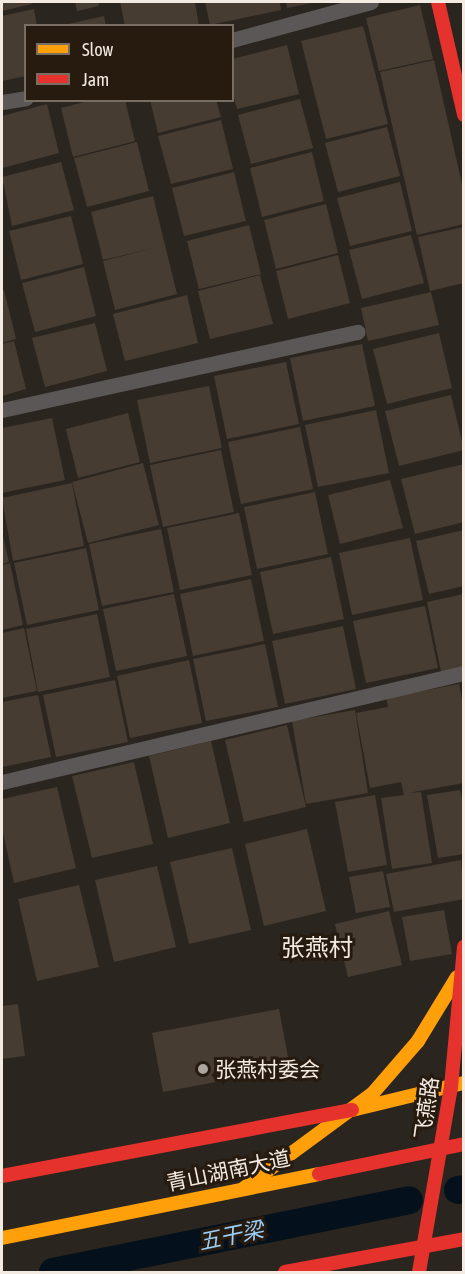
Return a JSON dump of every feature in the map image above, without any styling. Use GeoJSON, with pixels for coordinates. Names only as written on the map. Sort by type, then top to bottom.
{"type":"FeatureCollection","features":[{"type":"Feature","properties":{"kind":"main road"},"geometry":{"type":"LineString","coordinates":[[438,2],[464,115]]}},
{"type":"Feature","properties":{"kind":"main road","name":"飞燕路"},"geometry":{"type":"LineString","coordinates":[[419,1272],[441,1148],[457,1085],[464,947]]}},
{"type":"Feature","properties":{"kind":"main road"},"geometry":{"type":"LineString","coordinates":[[243,1188],[373,1093],[418,1041],[462,974]]}},
{"type":"Feature","properties":{"kind":"main road"},"geometry":{"type":"LineString","coordinates":[[2,1176],[350,1110],[457,1085]]}},
{"type":"Feature","properties":{"kind":"main road","name":"青山湖南大道"},"geometry":{"type":"LineString","coordinates":[[2,1238],[464,1144]]}},
{"type":"Feature","properties":{"kind":"main road"},"geometry":{"type":"LineString","coordinates":[[285,1272],[464,1239]]}},
{"type":"Feature","properties":{"kind":"lane"},"geometry":{"type":"LineString","coordinates":[[234,39],[371,2]]}},
{"type":"Feature","properties":{"kind":"lane"},"geometry":{"type":"LineString","coordinates":[[2,102],[24,98]]}},
{"type":"Feature","properties":{"kind":"lane"},"geometry":{"type":"LineString","coordinates":[[2,410],[358,332]]}},
{"type":"Feature","properties":{"kind":"lane"},"geometry":{"type":"LineString","coordinates":[[2,782],[464,673]]}},
{"type":"Feature","properties":{"kind":"building"},"geometry":{"type":"Polygon","coordinates":[[[2,2],[31,2],[32,4],[2,11],[2,2]]]}},
{"type":"Feature","properties":{"kind":"building"},"geometry":{"type":"Polygon","coordinates":[[[75,2],[98,2],[99,6],[77,11],[75,2]]]}},
{"type":"Feature","properties":{"kind":"building"},"geometry":{"type":"Polygon","coordinates":[[[120,2],[195,2],[199,24],[125,24],[120,2]]]}},
{"type":"Feature","properties":{"kind":"building"},"geometry":{"type":"Polygon","coordinates":[[[205,2],[280,2],[281,10],[210,24],[205,2]]]}},
{"type":"Feature","properties":{"kind":"building"},"geometry":{"type":"Polygon","coordinates":[[[286,2],[312,2],[312,3],[287,8],[286,2]]]}},
{"type":"Feature","properties":{"kind":"building"},"geometry":{"type":"Polygon","coordinates":[[[420,5],[433,59],[379,71],[366,18],[420,5]]]}},
{"type":"Feature","properties":{"kind":"building"},"geometry":{"type":"Polygon","coordinates":[[[34,9],[37,24],[24,24],[24,76],[2,81],[2,16],[34,9]]]}},
{"type":"Feature","properties":{"kind":"building"},"geometry":{"type":"Polygon","coordinates":[[[104,16],[106,24],[68,24],[104,16]]]}},
{"type":"Feature","properties":{"kind":"building"},"geometry":{"type":"Polygon","coordinates":[[[363,26],[388,124],[326,139],[301,41],[363,26]]]}},
{"type":"Feature","properties":{"kind":"building"},"geometry":{"type":"Polygon","coordinates":[[[287,45],[299,94],[237,109],[234,98],[234,58],[287,45]]]}},
{"type":"Feature","properties":{"kind":"building"},"geometry":{"type":"Polygon","coordinates":[[[434,60],[464,193],[464,224],[417,235],[380,72],[434,60]]]}},
{"type":"Feature","properties":{"kind":"building"},"geometry":{"type":"Polygon","coordinates":[[[300,99],[313,148],[251,164],[238,115],[300,99]]]}},
{"type":"Feature","properties":{"kind":"building"},"geometry":{"type":"Polygon","coordinates":[[[84,102],[125,102],[135,141],[73,157],[61,108],[84,102]]]}},
{"type":"Feature","properties":{"kind":"building"},"geometry":{"type":"Polygon","coordinates":[[[150,102],[217,102],[221,117],[158,133],[150,102]]]}},
{"type":"Feature","properties":{"kind":"building"},"geometry":{"type":"Polygon","coordinates":[[[47,104],[59,153],[2,168],[2,116],[47,104]]]}},
{"type":"Feature","properties":{"kind":"building"},"geometry":{"type":"Polygon","coordinates":[[[221,120],[233,169],[171,184],[158,136],[221,120]]]}},
{"type":"Feature","properties":{"kind":"building"},"geometry":{"type":"Polygon","coordinates":[[[387,127],[400,176],[338,192],[325,143],[387,127]]]}},
{"type":"Feature","properties":{"kind":"building"},"geometry":{"type":"Polygon","coordinates":[[[137,142],[149,191],[87,207],[74,158],[137,142]]]}},
{"type":"Feature","properties":{"kind":"building"},"geometry":{"type":"Polygon","coordinates":[[[312,152],[324,201],[262,217],[250,168],[312,152]]]}},
{"type":"Feature","properties":{"kind":"building"},"geometry":{"type":"Polygon","coordinates":[[[61,162],[74,210],[12,226],[2,177],[61,162]]]}},
{"type":"Feature","properties":{"kind":"building"},"geometry":{"type":"Polygon","coordinates":[[[234,172],[246,221],[184,236],[172,188],[234,172]]]}},
{"type":"Feature","properties":{"kind":"building"},"geometry":{"type":"Polygon","coordinates":[[[400,182],[412,231],[350,246],[337,198],[400,182]]]}},
{"type":"Feature","properties":{"kind":"building"},"geometry":{"type":"Polygon","coordinates":[[[153,196],[177,294],[115,310],[103,261],[154,248],[103,260],[91,212],[153,196]]]}},
{"type":"Feature","properties":{"kind":"building"},"geometry":{"type":"Polygon","coordinates":[[[326,204],[338,253],[276,269],[264,220],[326,204]]]}},
{"type":"Feature","properties":{"kind":"building"},"geometry":{"type":"Polygon","coordinates":[[[71,216],[83,264],[21,280],[9,231],[71,216]]]}},
{"type":"Feature","properties":{"kind":"building"},"geometry":{"type":"Polygon","coordinates":[[[249,225],[261,274],[199,289],[187,241],[249,225]]]}},
{"type":"Feature","properties":{"kind":"building"},"geometry":{"type":"Polygon","coordinates":[[[464,227],[464,283],[430,291],[418,237],[464,227]]]}},
{"type":"Feature","properties":{"kind":"building"},"geometry":{"type":"Polygon","coordinates":[[[411,235],[424,283],[362,299],[349,250],[411,235]]]}},
{"type":"Feature","properties":{"kind":"building"},"geometry":{"type":"Polygon","coordinates":[[[338,255],[350,303],[288,319],[276,271],[338,255]]]}},
{"type":"Feature","properties":{"kind":"building"},"geometry":{"type":"Polygon","coordinates":[[[84,267],[96,316],[35,332],[22,283],[84,267]]]}},
{"type":"Feature","properties":{"kind":"building"},"geometry":{"type":"Polygon","coordinates":[[[260,275],[273,324],[210,339],[198,291],[260,275]]]}},
{"type":"Feature","properties":{"kind":"building"},"geometry":{"type":"Polygon","coordinates":[[[4,290],[16,339],[2,343],[2,291],[4,290]]]}},
{"type":"Feature","properties":{"kind":"building"},"geometry":{"type":"Polygon","coordinates":[[[431,292],[439,325],[368,341],[361,308],[431,292]]]}},
{"type":"Feature","properties":{"kind":"building"},"geometry":{"type":"Polygon","coordinates":[[[187,295],[198,343],[125,361],[113,314],[187,295]]]}},
{"type":"Feature","properties":{"kind":"building"},"geometry":{"type":"Polygon","coordinates":[[[95,323],[107,371],[45,387],[32,338],[95,323]]]}},
{"type":"Feature","properties":{"kind":"building"},"geometry":{"type":"Polygon","coordinates":[[[439,333],[452,388],[387,404],[373,349],[439,333]]]}},
{"type":"Feature","properties":{"kind":"building"},"geometry":{"type":"Polygon","coordinates":[[[14,341],[26,389],[2,396],[2,344],[14,341]]]}},
{"type":"Feature","properties":{"kind":"building"},"geometry":{"type":"Polygon","coordinates":[[[362,344],[375,406],[303,421],[290,358],[362,344]]]}},
{"type":"Feature","properties":{"kind":"building"},"geometry":{"type":"Polygon","coordinates":[[[286,362],[299,424],[227,439],[214,376],[286,362]]]}},
{"type":"Feature","properties":{"kind":"building"},"geometry":{"type":"Polygon","coordinates":[[[209,386],[222,448],[150,463],[137,400],[209,386]]]}},
{"type":"Feature","properties":{"kind":"building"},"geometry":{"type":"Polygon","coordinates":[[[451,395],[464,450],[399,466],[385,411],[451,395]]]}},
{"type":"Feature","properties":{"kind":"building"},"geometry":{"type":"Polygon","coordinates":[[[376,410],[389,473],[318,487],[305,425],[376,410]]]}},
{"type":"Feature","properties":{"kind":"building"},"geometry":{"type":"Polygon","coordinates":[[[128,413],[140,462],[78,478],[66,429],[128,413]]]}},
{"type":"Feature","properties":{"kind":"building"},"geometry":{"type":"Polygon","coordinates":[[[52,418],[65,480],[2,493],[2,428],[52,418]]]}},
{"type":"Feature","properties":{"kind":"building"},"geometry":{"type":"Polygon","coordinates":[[[300,427],[313,489],[241,504],[228,442],[300,427]]]}},
{"type":"Feature","properties":{"kind":"building"},"geometry":{"type":"Polygon","coordinates":[[[221,450],[234,512],[163,527],[150,465],[221,450]]]}},
{"type":"Feature","properties":{"kind":"building"},"geometry":{"type":"Polygon","coordinates":[[[143,463],[159,525],[88,543],[72,482],[143,463]]]}},
{"type":"Feature","properties":{"kind":"building"},"geometry":{"type":"Polygon","coordinates":[[[464,464],[464,522],[415,534],[401,479],[464,464]]]}},
{"type":"Feature","properties":{"kind":"building"},"geometry":{"type":"Polygon","coordinates":[[[390,480],[403,528],[340,544],[328,495],[390,480]]]}},
{"type":"Feature","properties":{"kind":"building"},"geometry":{"type":"Polygon","coordinates":[[[72,483],[84,546],[13,561],[2,498],[72,483]]]}},
{"type":"Feature","properties":{"kind":"building"},"geometry":{"type":"Polygon","coordinates":[[[315,492],[328,554],[257,569],[244,507],[315,492]]]}},
{"type":"Feature","properties":{"kind":"building"},"geometry":{"type":"Polygon","coordinates":[[[239,513],[252,575],[180,590],[167,528],[239,513]]]}},
{"type":"Feature","properties":{"kind":"building"},"geometry":{"type":"Polygon","coordinates":[[[161,529],[174,592],[102,606],[89,544],[161,529]]]}},
{"type":"Feature","properties":{"kind":"building"},"geometry":{"type":"Polygon","coordinates":[[[464,530],[464,586],[429,594],[416,541],[464,530]]]}},
{"type":"Feature","properties":{"kind":"building"},"geometry":{"type":"Polygon","coordinates":[[[2,532],[9,562],[2,564],[2,532]]]}},
{"type":"Feature","properties":{"kind":"building"},"geometry":{"type":"Polygon","coordinates":[[[410,538],[423,600],[352,615],[339,553],[410,538]]]}},
{"type":"Feature","properties":{"kind":"building"},"geometry":{"type":"Polygon","coordinates":[[[86,548],[99,610],[27,625],[14,563],[86,548]]]}},
{"type":"Feature","properties":{"kind":"building"},"geometry":{"type":"Polygon","coordinates":[[[331,557],[344,619],[273,634],[260,572],[331,557]]]}},
{"type":"Feature","properties":{"kind":"building"},"geometry":{"type":"Polygon","coordinates":[[[10,563],[23,625],[2,630],[2,565],[10,563]]]}},
{"type":"Feature","properties":{"kind":"building"},"geometry":{"type":"Polygon","coordinates":[[[251,579],[264,641],[193,656],[180,594],[251,579]]]}},
{"type":"Feature","properties":{"kind":"building"},"geometry":{"type":"Polygon","coordinates":[[[174,594],[187,656],[116,671],[103,609],[174,594]]]}},
{"type":"Feature","properties":{"kind":"building"},"geometry":{"type":"Polygon","coordinates":[[[464,594],[464,667],[441,672],[427,602],[464,594]]]}},
{"type":"Feature","properties":{"kind":"building"},"geometry":{"type":"Polygon","coordinates":[[[425,606],[438,668],[366,683],[353,621],[425,606]]]}},
{"type":"Feature","properties":{"kind":"building"},"geometry":{"type":"Polygon","coordinates":[[[97,614],[110,677],[38,692],[26,629],[97,614]]]}},
{"type":"Feature","properties":{"kind":"building"},"geometry":{"type":"Polygon","coordinates":[[[343,626],[356,689],[285,704],[272,641],[343,626]]]}},
{"type":"Feature","properties":{"kind":"building"},"geometry":{"type":"Polygon","coordinates":[[[24,628],[37,691],[2,698],[2,633],[24,628]]]}},
{"type":"Feature","properties":{"kind":"building"},"geometry":{"type":"Polygon","coordinates":[[[265,644],[278,707],[206,721],[193,659],[265,644]]]}},
{"type":"Feature","properties":{"kind":"building"},"geometry":{"type":"Polygon","coordinates":[[[189,660],[202,723],[130,738],[117,676],[189,660]]]}},
{"type":"Feature","properties":{"kind":"building"},"geometry":{"type":"Polygon","coordinates":[[[115,680],[128,742],[56,757],[43,695],[115,680]]]}},
{"type":"Feature","properties":{"kind":"building"},"geometry":{"type":"Polygon","coordinates":[[[459,684],[464,709],[464,783],[408,793],[421,792],[432,863],[392,869],[381,798],[404,795],[401,782],[370,788],[356,713],[388,707],[386,698],[459,684]]]}},
{"type":"Feature","properties":{"kind":"building"},"geometry":{"type":"Polygon","coordinates":[[[38,695],[51,757],[2,767],[2,702],[38,695]]]}},
{"type":"Feature","properties":{"kind":"building"},"geometry":{"type":"Polygon","coordinates":[[[355,710],[368,793],[306,804],[292,721],[355,710]]]}},
{"type":"Feature","properties":{"kind":"building"},"geometry":{"type":"Polygon","coordinates":[[[287,725],[306,807],[244,822],[225,740],[287,725]]]}},
{"type":"Feature","properties":{"kind":"building"},"geometry":{"type":"Polygon","coordinates":[[[211,741],[230,823],[168,838],[149,756],[211,741]]]}},
{"type":"Feature","properties":{"kind":"building"},"geometry":{"type":"Polygon","coordinates":[[[134,762],[153,844],[92,858],[72,776],[134,762]]]}},
{"type":"Feature","properties":{"kind":"building"},"geometry":{"type":"Polygon","coordinates":[[[57,787],[76,868],[14,883],[2,828],[2,799],[57,787]]]}},
{"type":"Feature","properties":{"kind":"building"},"geometry":{"type":"Polygon","coordinates":[[[460,790],[464,810],[464,854],[438,858],[427,795],[460,790]]]}},
{"type":"Feature","properties":{"kind":"building"},"geometry":{"type":"Polygon","coordinates":[[[375,795],[387,865],[348,872],[335,802],[375,795]]]}},
{"type":"Feature","properties":{"kind":"building"},"geometry":{"type":"Polygon","coordinates":[[[307,829],[326,911],[264,926],[245,844],[307,829]]]}},
{"type":"Feature","properties":{"kind":"building"},"geometry":{"type":"Polygon","coordinates":[[[232,848],[251,930],[189,944],[170,862],[232,848]]]}},
{"type":"Feature","properties":{"kind":"building"},"geometry":{"type":"Polygon","coordinates":[[[461,860],[464,899],[394,912],[386,874],[461,860]]]}},
{"type":"Feature","properties":{"kind":"building"},"geometry":{"type":"Polygon","coordinates":[[[157,866],[176,947],[114,962],[95,880],[157,866]]]}},
{"type":"Feature","properties":{"kind":"building"},"geometry":{"type":"Polygon","coordinates":[[[383,871],[390,907],[356,913],[349,877],[383,871]]]}},
{"type":"Feature","properties":{"kind":"building"},"geometry":{"type":"Polygon","coordinates":[[[79,885],[99,967],[37,981],[18,899],[79,885]]]}},
{"type":"Feature","properties":{"kind":"building"},"geometry":{"type":"Polygon","coordinates":[[[444,910],[452,954],[410,961],[402,917],[444,910]]]}},
{"type":"Feature","properties":{"kind":"building"},"geometry":{"type":"Polygon","coordinates":[[[389,911],[402,965],[348,977],[335,924],[389,911]]]}},
{"type":"Feature","properties":{"kind":"building"},"geometry":{"type":"Polygon","coordinates":[[[18,1004],[25,1056],[2,1059],[2,1006],[18,1004]]]}},
{"type":"Feature","properties":{"kind":"building"},"geometry":{"type":"Polygon","coordinates":[[[279,1009],[290,1068],[163,1092],[152,1033],[279,1009]]]}},
{"type":"Feature","properties":{"kind":"waterway","name":"五干梁"},"geometry":{"type":"LineString","coordinates":[[458,1190],[464,1189]]}},
{"type":"Feature","properties":{"kind":"waterway","name":"五干梁"},"geometry":{"type":"LineString","coordinates":[[53,1272],[409,1200]]}},
{"type":"Feature","properties":{"kind":"traffic: slow"},"geometry":{"type":"LineString","coordinates":[[243,1189],[373,1093],[418,1041],[457,977]]}},
{"type":"Feature","properties":{"kind":"traffic: slow"},"geometry":{"type":"LineString","coordinates":[[352,1110],[464,1083]]}},
{"type":"Feature","properties":{"kind":"traffic: slow"},"geometry":{"type":"LineString","coordinates":[[2,1238],[319,1174]]}},
{"type":"Feature","properties":{"kind":"traffic: jam"},"geometry":{"type":"LineString","coordinates":[[438,2],[464,115]]}},
{"type":"Feature","properties":{"kind":"traffic: jam"},"geometry":{"type":"LineString","coordinates":[[419,1272],[451,1087],[464,947]]}},
{"type":"Feature","properties":{"kind":"traffic: jam"},"geometry":{"type":"LineString","coordinates":[[2,1176],[352,1110]]}},
{"type":"Feature","properties":{"kind":"traffic: jam"},"geometry":{"type":"LineString","coordinates":[[319,1174],[464,1144]]}},
{"type":"Feature","properties":{"kind":"traffic: jam"},"geometry":{"type":"LineString","coordinates":[[285,1272],[464,1239]]}},
{"type":"Feature","properties":{"kind":"place","name":"张燕村委会"},"geometry":{"type":"Point","coordinates":[203,1069]}},
{"type":"Feature","properties":{"kind":"district","name":"张燕村"},"geometry":{"type":"Point","coordinates":[317,948]}}]}
